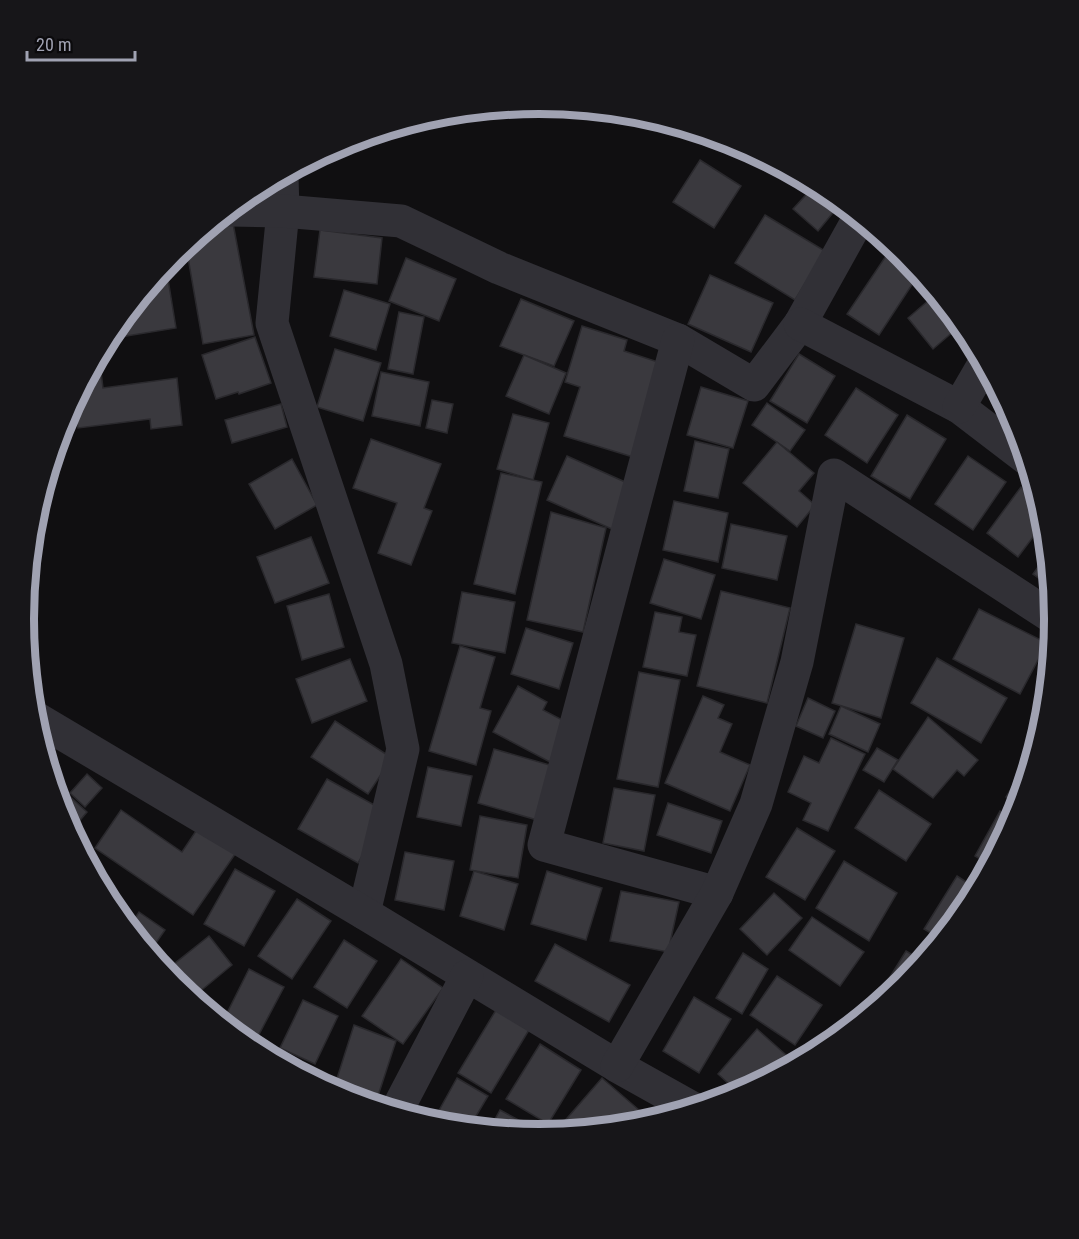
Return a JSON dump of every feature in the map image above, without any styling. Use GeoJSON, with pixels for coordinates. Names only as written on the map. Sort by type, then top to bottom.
{"type":"FeatureCollection","features":[{"type":"Feature","properties":{"kind":"street"},"geometry":{"type":"LineString","coordinates":[[282,185],[283,211],[272,323],[386,664],[403,749],[364,913]]}},
{"type":"Feature","properties":{"kind":"street"},"geometry":{"type":"LineString","coordinates":[[244,210],[283,211],[400,221],[499,268],[678,340],[754,385],[800,324],[855,226]]}},
{"type":"Feature","properties":{"kind":"street"},"geometry":{"type":"LineString","coordinates":[[800,324],[959,407],[1015,450]]}},
{"type":"Feature","properties":{"kind":"street"},"geometry":{"type":"LineString","coordinates":[[678,340],[544,844],[717,892]]}},
{"type":"Feature","properties":{"kind":"street"},"geometry":{"type":"LineString","coordinates":[[959,407],[979,372]]}},
{"type":"Feature","properties":{"kind":"street"},"geometry":{"type":"LineString","coordinates":[[617,1066],[717,892],[756,804],[794,673],[834,475],[1044,612]]}},
{"type":"Feature","properties":{"kind":"street"},"geometry":{"type":"LineString","coordinates":[[45,724],[617,1066],[684,1103]]}},
{"type":"Feature","properties":{"kind":"street"},"geometry":{"type":"LineString","coordinates":[[400,1104],[467,976]]}},
{"type":"Feature","properties":{"kind":"building"},"geometry":{"type":"Polygon","coordinates":[[[700,160],[741,186],[714,228],[673,202],[700,160]]]}},
{"type":"Feature","properties":{"kind":"building"},"geometry":{"type":"Polygon","coordinates":[[[808,192],[835,210],[818,231],[793,209],[808,192]]]}},
{"type":"Feature","properties":{"kind":"building"},"geometry":{"type":"Polygon","coordinates":[[[765,215],[825,251],[795,300],[735,263],[765,215]]]}},
{"type":"Feature","properties":{"kind":"building"},"geometry":{"type":"Polygon","coordinates":[[[232,219],[254,335],[203,344],[188,257],[232,219]]]}},
{"type":"Feature","properties":{"kind":"building"},"geometry":{"type":"Polygon","coordinates":[[[320,230],[382,238],[377,284],[314,277],[320,230]]]}},
{"type":"Feature","properties":{"kind":"building"},"geometry":{"type":"Polygon","coordinates":[[[888,254],[914,281],[879,335],[847,314],[888,254]]]}},
{"type":"Feature","properties":{"kind":"building"},"geometry":{"type":"Polygon","coordinates":[[[406,258],[456,279],[439,321],[389,301],[406,258]]]}},
{"type":"Feature","properties":{"kind":"building"},"geometry":{"type":"Polygon","coordinates":[[[710,275],[773,303],[751,352],[688,324],[710,275]]]}},
{"type":"Feature","properties":{"kind":"building"},"geometry":{"type":"Polygon","coordinates":[[[167,279],[176,328],[122,337],[139,312],[167,279]]]}},
{"type":"Feature","properties":{"kind":"building"},"geometry":{"type":"Polygon","coordinates":[[[344,290],[390,304],[376,350],[330,336],[344,290]]]}},
{"type":"Feature","properties":{"kind":"building"},"geometry":{"type":"Polygon","coordinates":[[[521,299],[574,321],[554,366],[500,346],[521,299]]]}},
{"type":"Feature","properties":{"kind":"building"},"geometry":{"type":"Polygon","coordinates":[[[930,300],[954,331],[933,349],[908,318],[930,300]]]}},
{"type":"Feature","properties":{"kind":"building"},"geometry":{"type":"Polygon","coordinates":[[[399,312],[424,317],[413,374],[388,369],[399,312]]]}},
{"type":"Feature","properties":{"kind":"building"},"geometry":{"type":"Polygon","coordinates":[[[582,326],[627,340],[624,351],[661,363],[633,457],[564,436],[580,387],[565,382],[582,326]]]}},
{"type":"Feature","properties":{"kind":"building"},"geometry":{"type":"Polygon","coordinates":[[[255,337],[271,383],[216,399],[202,355],[255,337]]]}},
{"type":"Feature","properties":{"kind":"building"},"geometry":{"type":"Polygon","coordinates":[[[335,349],[381,363],[363,421],[317,407],[335,349]]]}},
{"type":"Feature","properties":{"kind":"building"},"geometry":{"type":"Polygon","coordinates":[[[799,354],[835,376],[807,423],[770,401],[799,354]]]}},
{"type":"Feature","properties":{"kind":"building"},"geometry":{"type":"Polygon","coordinates":[[[524,355],[566,373],[549,414],[506,396],[524,355]]]}},
{"type":"Feature","properties":{"kind":"building"},"geometry":{"type":"Polygon","coordinates":[[[101,369],[103,388],[177,378],[182,425],[151,429],[150,419],[78,428],[77,418],[101,369]]]}},
{"type":"Feature","properties":{"kind":"building"},"geometry":{"type":"Polygon","coordinates":[[[381,372],[429,382],[420,426],[372,416],[381,372]]]}},
{"type":"Feature","properties":{"kind":"building"},"geometry":{"type":"Polygon","coordinates":[[[701,387],[748,401],[733,448],[687,435],[701,387]]]}},
{"type":"Feature","properties":{"kind":"building"},"geometry":{"type":"Polygon","coordinates":[[[856,388],[898,415],[867,463],[825,435],[856,388]]]}},
{"type":"Feature","properties":{"kind":"building"},"geometry":{"type":"Polygon","coordinates":[[[432,400],[453,404],[447,433],[426,428],[432,400]]]}},
{"type":"Feature","properties":{"kind":"building"},"geometry":{"type":"Polygon","coordinates":[[[767,403],[805,430],[790,451],[752,425],[767,403]]]}},
{"type":"Feature","properties":{"kind":"building"},"geometry":{"type":"Polygon","coordinates":[[[281,404],[287,427],[232,443],[225,420],[281,404]]]}},
{"type":"Feature","properties":{"kind":"building"},"geometry":{"type":"Polygon","coordinates":[[[513,414],[549,423],[533,480],[497,469],[513,414]]]}},
{"type":"Feature","properties":{"kind":"building"},"geometry":{"type":"Polygon","coordinates":[[[907,415],[946,439],[910,499],[871,476],[907,415]]]}},
{"type":"Feature","properties":{"kind":"building"},"geometry":{"type":"Polygon","coordinates":[[[371,439],[441,464],[424,508],[432,511],[411,565],[378,553],[397,503],[353,488],[371,439]]]}},
{"type":"Feature","properties":{"kind":"building"},"geometry":{"type":"Polygon","coordinates":[[[695,441],[729,449],[718,498],[684,491],[695,441]]]}},
{"type":"Feature","properties":{"kind":"building"},"geometry":{"type":"Polygon","coordinates":[[[777,442],[814,473],[799,491],[815,505],[797,527],[743,483],[777,442]]]}},
{"type":"Feature","properties":{"kind":"building"},"geometry":{"type":"Polygon","coordinates":[[[567,456],[634,486],[614,530],[547,500],[567,456]]]}},
{"type":"Feature","properties":{"kind":"building"},"geometry":{"type":"Polygon","coordinates":[[[968,456],[1006,482],[973,530],[935,504],[968,456]]]}},
{"type":"Feature","properties":{"kind":"building"},"geometry":{"type":"Polygon","coordinates":[[[292,459],[317,505],[275,529],[249,484],[292,459]]]}},
{"type":"Feature","properties":{"kind":"building"},"geometry":{"type":"Polygon","coordinates":[[[501,473],[542,482],[515,594],[474,584],[501,473]]]}},
{"type":"Feature","properties":{"kind":"building"},"geometry":{"type":"Polygon","coordinates":[[[1021,487],[1028,492],[1037,532],[1018,557],[987,533],[1021,487]]]}},
{"type":"Feature","properties":{"kind":"building"},"geometry":{"type":"Polygon","coordinates":[[[674,501],[728,513],[718,562],[663,550],[674,501]]]}},
{"type":"Feature","properties":{"kind":"building"},"geometry":{"type":"Polygon","coordinates":[[[551,512],[606,528],[583,632],[527,620],[551,512]]]}},
{"type":"Feature","properties":{"kind":"building"},"geometry":{"type":"Polygon","coordinates":[[[731,524],[787,536],[777,580],[722,568],[731,524]]]}},
{"type":"Feature","properties":{"kind":"building"},"geometry":{"type":"Polygon","coordinates":[[[311,537],[329,583],[275,603],[257,557],[311,537]]]}},
{"type":"Feature","properties":{"kind":"building"},"geometry":{"type":"Polygon","coordinates":[[[664,559],[715,575],[701,619],[650,603],[664,559]]]}},
{"type":"Feature","properties":{"kind":"building"},"geometry":{"type":"Polygon","coordinates":[[[1041,563],[1043,581],[1033,574],[1041,563]]]}},
{"type":"Feature","properties":{"kind":"building"},"geometry":{"type":"Polygon","coordinates":[[[721,591],[790,608],[767,703],[697,686],[721,591]]]}},
{"type":"Feature","properties":{"kind":"building"},"geometry":{"type":"Polygon","coordinates":[[[462,592],[515,602],[505,653],[452,643],[462,592]]]}},
{"type":"Feature","properties":{"kind":"building"},"geometry":{"type":"Polygon","coordinates":[[[329,594],[344,647],[302,660],[287,606],[329,594]]]}},
{"type":"Feature","properties":{"kind":"building"},"geometry":{"type":"Polygon","coordinates":[[[979,609],[1043,641],[1043,650],[1020,694],[953,659],[979,609]]]}},
{"type":"Feature","properties":{"kind":"building"},"geometry":{"type":"Polygon","coordinates":[[[655,612],[682,617],[679,632],[696,635],[687,676],[643,667],[655,612]]]}},
{"type":"Feature","properties":{"kind":"building"},"geometry":{"type":"Polygon","coordinates":[[[856,624],[904,638],[881,718],[832,703],[856,624]]]}},
{"type":"Feature","properties":{"kind":"building"},"geometry":{"type":"Polygon","coordinates":[[[526,628],[573,643],[559,689],[511,674],[526,628]]]}},
{"type":"Feature","properties":{"kind":"building"},"geometry":{"type":"Polygon","coordinates":[[[460,646],[495,657],[480,708],[491,711],[476,765],[429,751],[460,646]]]}},
{"type":"Feature","properties":{"kind":"building"},"geometry":{"type":"Polygon","coordinates":[[[937,658],[1007,698],[981,743],[911,703],[937,658]]]}},
{"type":"Feature","properties":{"kind":"building"},"geometry":{"type":"Polygon","coordinates":[[[350,659],[367,701],[312,723],[296,679],[350,659]]]}},
{"type":"Feature","properties":{"kind":"building"},"geometry":{"type":"Polygon","coordinates":[[[639,672],[680,680],[658,787],[617,779],[639,672]]]}},
{"type":"Feature","properties":{"kind":"building"},"geometry":{"type":"Polygon","coordinates":[[[518,686],[547,702],[543,710],[570,724],[550,762],[493,732],[518,686]]]}},
{"type":"Feature","properties":{"kind":"building"},"geometry":{"type":"Polygon","coordinates":[[[703,696],[724,705],[718,718],[732,724],[720,752],[750,765],[730,811],[665,783],[703,696]]]}},
{"type":"Feature","properties":{"kind":"building"},"geometry":{"type":"Polygon","coordinates":[[[808,698],[835,711],[823,738],[796,726],[808,698]]]}},
{"type":"Feature","properties":{"kind":"building"},"geometry":{"type":"Polygon","coordinates":[[[841,706],[880,724],[868,752],[829,734],[841,706]]]}},
{"type":"Feature","properties":{"kind":"building"},"geometry":{"type":"Polygon","coordinates":[[[928,717],[978,760],[964,776],[957,770],[933,798],[893,769],[928,717]]]}},
{"type":"Feature","properties":{"kind":"building"},"geometry":{"type":"Polygon","coordinates":[[[335,721],[392,758],[368,794],[311,757],[335,721]]]}},
{"type":"Feature","properties":{"kind":"building"},"geometry":{"type":"Polygon","coordinates":[[[831,738],[865,754],[828,831],[803,820],[811,803],[788,792],[804,756],[819,763],[831,738]]]}},
{"type":"Feature","properties":{"kind":"building"},"geometry":{"type":"Polygon","coordinates":[[[877,748],[898,760],[884,782],[863,770],[877,748]]]}},
{"type":"Feature","properties":{"kind":"building"},"geometry":{"type":"Polygon","coordinates":[[[494,749],[560,768],[544,822],[478,803],[494,749]]]}},
{"type":"Feature","properties":{"kind":"building"},"geometry":{"type":"Polygon","coordinates":[[[428,767],[472,776],[461,826],[417,817],[428,767]]]}},
{"type":"Feature","properties":{"kind":"building"},"geometry":{"type":"Polygon","coordinates":[[[87,774],[102,788],[85,807],[70,793],[87,774]]]}},
{"type":"Feature","properties":{"kind":"building"},"geometry":{"type":"Polygon","coordinates":[[[1020,774],[1011,800],[1006,797],[1020,774]]]}},
{"type":"Feature","properties":{"kind":"building"},"geometry":{"type":"Polygon","coordinates":[[[327,779],[387,812],[358,863],[298,829],[327,779]]]}},
{"type":"Feature","properties":{"kind":"building"},"geometry":{"type":"Polygon","coordinates":[[[614,788],[655,795],[644,851],[603,843],[614,788]]]}},
{"type":"Feature","properties":{"kind":"building"},"geometry":{"type":"Polygon","coordinates":[[[879,790],[931,824],[906,861],[855,828],[879,790]]]}},
{"type":"Feature","properties":{"kind":"building"},"geometry":{"type":"Polygon","coordinates":[[[65,792],[87,812],[78,823],[73,813],[65,792]]]}},
{"type":"Feature","properties":{"kind":"building"},"geometry":{"type":"Polygon","coordinates":[[[668,803],[722,821],[711,853],[657,835],[668,803]]]}},
{"type":"Feature","properties":{"kind":"building"},"geometry":{"type":"Polygon","coordinates":[[[121,810],[182,852],[202,822],[240,847],[193,915],[95,848],[121,810]]]}},
{"type":"Feature","properties":{"kind":"building"},"geometry":{"type":"Polygon","coordinates":[[[1000,811],[1006,814],[983,861],[975,856],[1000,811]]]}},
{"type":"Feature","properties":{"kind":"building"},"geometry":{"type":"Polygon","coordinates":[[[480,816],[527,825],[518,878],[470,870],[480,816]]]}},
{"type":"Feature","properties":{"kind":"building"},"geometry":{"type":"Polygon","coordinates":[[[797,828],[835,851],[805,900],[766,877],[797,828]]]}},
{"type":"Feature","properties":{"kind":"building"},"geometry":{"type":"Polygon","coordinates":[[[405,852],[454,861],[444,910],[395,900],[405,852]]]}},
{"type":"Feature","properties":{"kind":"building"},"geometry":{"type":"Polygon","coordinates":[[[844,861],[897,893],[869,941],[816,908],[844,861]]]}},
{"type":"Feature","properties":{"kind":"building"},"geometry":{"type":"Polygon","coordinates":[[[235,869],[275,891],[244,946],[204,924],[235,869]]]}},
{"type":"Feature","properties":{"kind":"building"},"geometry":{"type":"Polygon","coordinates":[[[474,871],[518,884],[504,930],[460,916],[474,871]]]}},
{"type":"Feature","properties":{"kind":"building"},"geometry":{"type":"Polygon","coordinates":[[[547,871],[602,888],[586,940],[531,924],[547,871]]]}},
{"type":"Feature","properties":{"kind":"building"},"geometry":{"type":"Polygon","coordinates":[[[957,876],[969,884],[934,935],[924,929],[957,876]]]}},
{"type":"Feature","properties":{"kind":"building"},"geometry":{"type":"Polygon","coordinates":[[[621,891],[679,902],[668,952],[610,941],[621,891]]]}},
{"type":"Feature","properties":{"kind":"building"},"geometry":{"type":"Polygon","coordinates":[[[774,893],[802,918],[767,955],[740,929],[774,893]]]}},
{"type":"Feature","properties":{"kind":"building"},"geometry":{"type":"Polygon","coordinates":[[[297,899],[331,921],[292,979],[258,956],[297,899]]]}},
{"type":"Feature","properties":{"kind":"building"},"geometry":{"type":"Polygon","coordinates":[[[139,912],[165,930],[154,945],[134,920],[139,912]]]}},
{"type":"Feature","properties":{"kind":"building"},"geometry":{"type":"Polygon","coordinates":[[[812,917],[864,952],[840,986],[789,950],[812,917]]]}},
{"type":"Feature","properties":{"kind":"building"},"geometry":{"type":"Polygon","coordinates":[[[209,936],[232,965],[199,992],[172,966],[209,936]]]}},
{"type":"Feature","properties":{"kind":"building"},"geometry":{"type":"Polygon","coordinates":[[[344,940],[377,961],[347,1008],[314,987],[344,940]]]}},
{"type":"Feature","properties":{"kind":"building"},"geometry":{"type":"Polygon","coordinates":[[[555,944],[630,985],[609,1022],[535,981],[555,944]]]}},
{"type":"Feature","properties":{"kind":"building"},"geometry":{"type":"Polygon","coordinates":[[[906,951],[915,956],[897,977],[881,991],[906,951]]]}},
{"type":"Feature","properties":{"kind":"building"},"geometry":{"type":"Polygon","coordinates":[[[743,953],[768,969],[742,1014],[716,998],[743,953]]]}},
{"type":"Feature","properties":{"kind":"building"},"geometry":{"type":"Polygon","coordinates":[[[401,959],[443,988],[403,1044],[362,1016],[401,959]]]}},
{"type":"Feature","properties":{"kind":"building"},"geometry":{"type":"Polygon","coordinates":[[[249,969],[284,987],[257,1038],[226,1015],[249,969]]]}},
{"type":"Feature","properties":{"kind":"building"},"geometry":{"type":"Polygon","coordinates":[[[777,976],[822,1005],[795,1045],[750,1015],[777,976]]]}},
{"type":"Feature","properties":{"kind":"building"},"geometry":{"type":"Polygon","coordinates":[[[694,997],[731,1019],[699,1073],[663,1051],[694,997]]]}},
{"type":"Feature","properties":{"kind":"building"},"geometry":{"type":"Polygon","coordinates":[[[303,1000],[338,1016],[315,1064],[280,1048],[303,1000]]]}},
{"type":"Feature","properties":{"kind":"building"},"geometry":{"type":"Polygon","coordinates":[[[496,1010],[529,1030],[491,1093],[458,1073],[496,1010]]]}},
{"type":"Feature","properties":{"kind":"building"},"geometry":{"type":"Polygon","coordinates":[[[354,1025],[396,1041],[377,1098],[336,1081],[354,1025]]]}},
{"type":"Feature","properties":{"kind":"building"},"geometry":{"type":"Polygon","coordinates":[[[757,1029],[790,1058],[732,1086],[718,1074],[757,1029]]]}},
{"type":"Feature","properties":{"kind":"building"},"geometry":{"type":"Polygon","coordinates":[[[540,1044],[581,1070],[548,1124],[506,1099],[540,1044]]]}},
{"type":"Feature","properties":{"kind":"building"},"geometry":{"type":"Polygon","coordinates":[[[457,1078],[488,1096],[474,1120],[437,1114],[457,1078]]]}},
{"type":"Feature","properties":{"kind":"building"},"geometry":{"type":"Polygon","coordinates":[[[602,1078],[639,1110],[634,1116],[563,1123],[602,1078]]]}},
{"type":"Feature","properties":{"kind":"building"},"geometry":{"type":"Polygon","coordinates":[[[500,1110],[525,1124],[506,1123],[493,1122],[500,1110]]]}}]}
